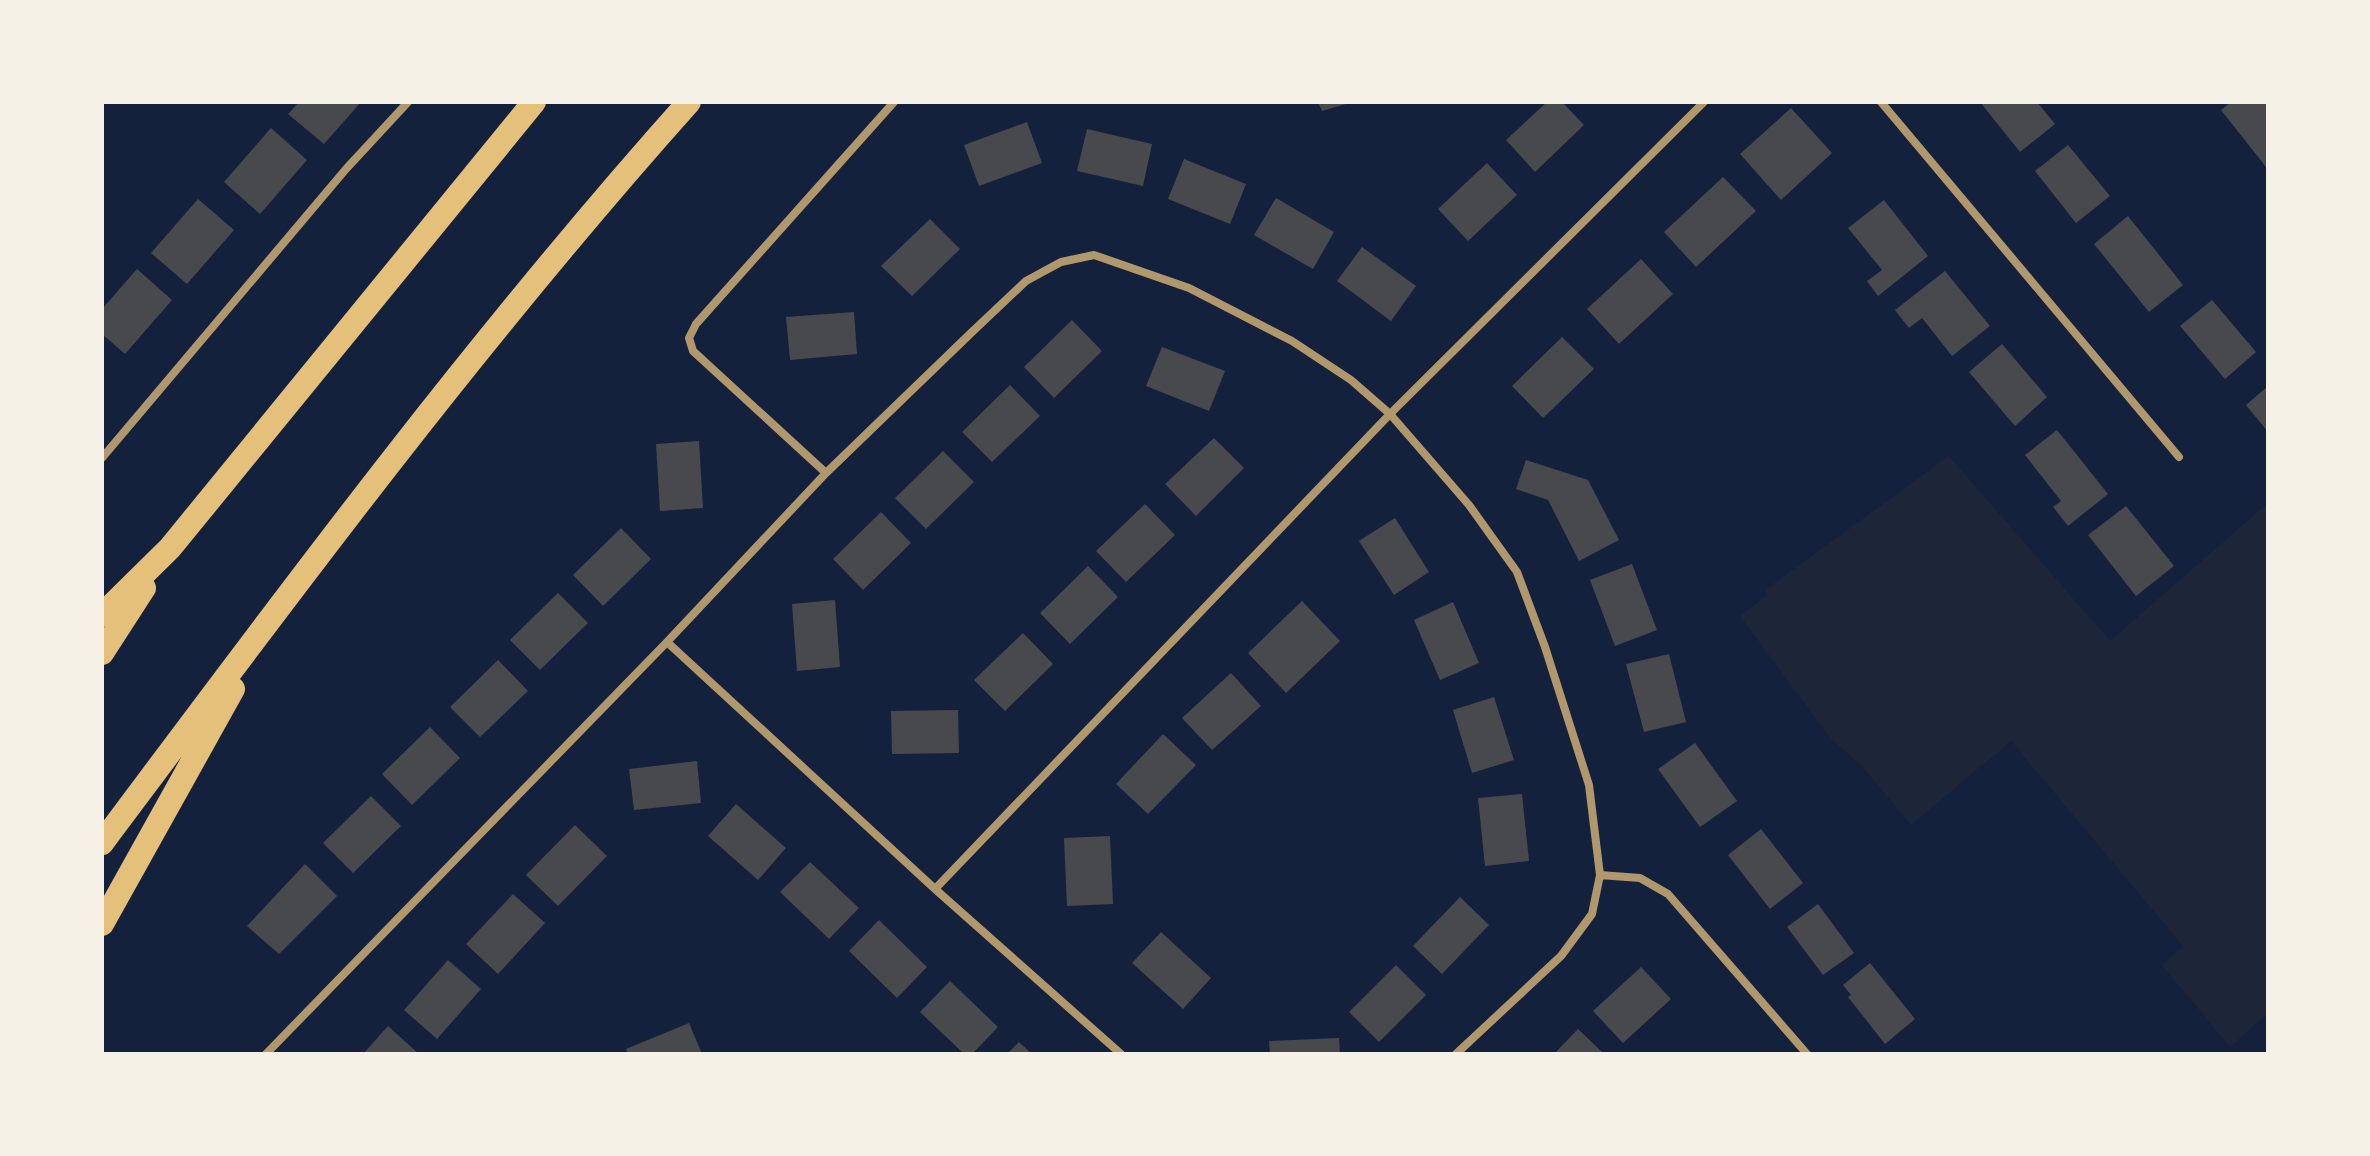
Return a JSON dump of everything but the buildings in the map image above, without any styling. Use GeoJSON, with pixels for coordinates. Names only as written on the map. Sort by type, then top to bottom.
{"type":"FeatureCollection","features":[{"type":"Feature","properties":{"kind":"highway"},"geometry":{"type":"LineString","coordinates":[[102,615],[170,548],[534,102]]}},
{"type":"Feature","properties":{"kind":"highway"},"geometry":{"type":"LineString","coordinates":[[102,843],[430,410],[603,198],[689,102]]}},
{"type":"Feature","properties":{"kind":"highway"},"geometry":{"type":"LineString","coordinates":[[102,653],[170,548]]}},
{"type":"Feature","properties":{"kind":"highway"},"geometry":{"type":"LineString","coordinates":[[102,924],[279,607]]}},
{"type":"Feature","properties":{"kind":"street"},"geometry":{"type":"LineString","coordinates":[[102,458],[346,169],[408,102]]}},
{"type":"Feature","properties":{"kind":"street"},"geometry":{"type":"LineString","coordinates":[[826,473],[693,351],[689,338],[696,324],[894,102]]}},
{"type":"Feature","properties":{"kind":"street"},"geometry":{"type":"LineString","coordinates":[[935,889],[1390,414],[1704,102]]}},
{"type":"Feature","properties":{"kind":"street"},"geometry":{"type":"LineString","coordinates":[[1881,102],[2179,457]]}},
{"type":"Feature","properties":{"kind":"street"},"geometry":{"type":"LineString","coordinates":[[266,1054],[667,642],[826,473],[1026,281],[1061,262],[1094,255],[1189,288],[1292,341],[1351,380],[1390,414],[1469,505],[1517,572],[1545,647],[1589,785],[1600,875],[1592,914],[1561,956],[1456,1054]]}},
{"type":"Feature","properties":{"kind":"street"},"geometry":{"type":"LineString","coordinates":[[667,642],[935,889],[1121,1054]]}},
{"type":"Feature","properties":{"kind":"street"},"geometry":{"type":"LineString","coordinates":[[1600,875],[1640,878],[1668,894],[1807,1054]]}},
{"type":"Feature","properties":{"kind":"shaded area"},"geometry":{"type":"Polygon","coordinates":[[[1949,456],[2110,641],[2268,503],[2268,1013],[2230,1047],[2162,965],[2183,946],[2011,741],[1911,825],[1861,765],[1831,739],[1740,616],[1767,595],[1765,590],[1949,456]]]}}]}
